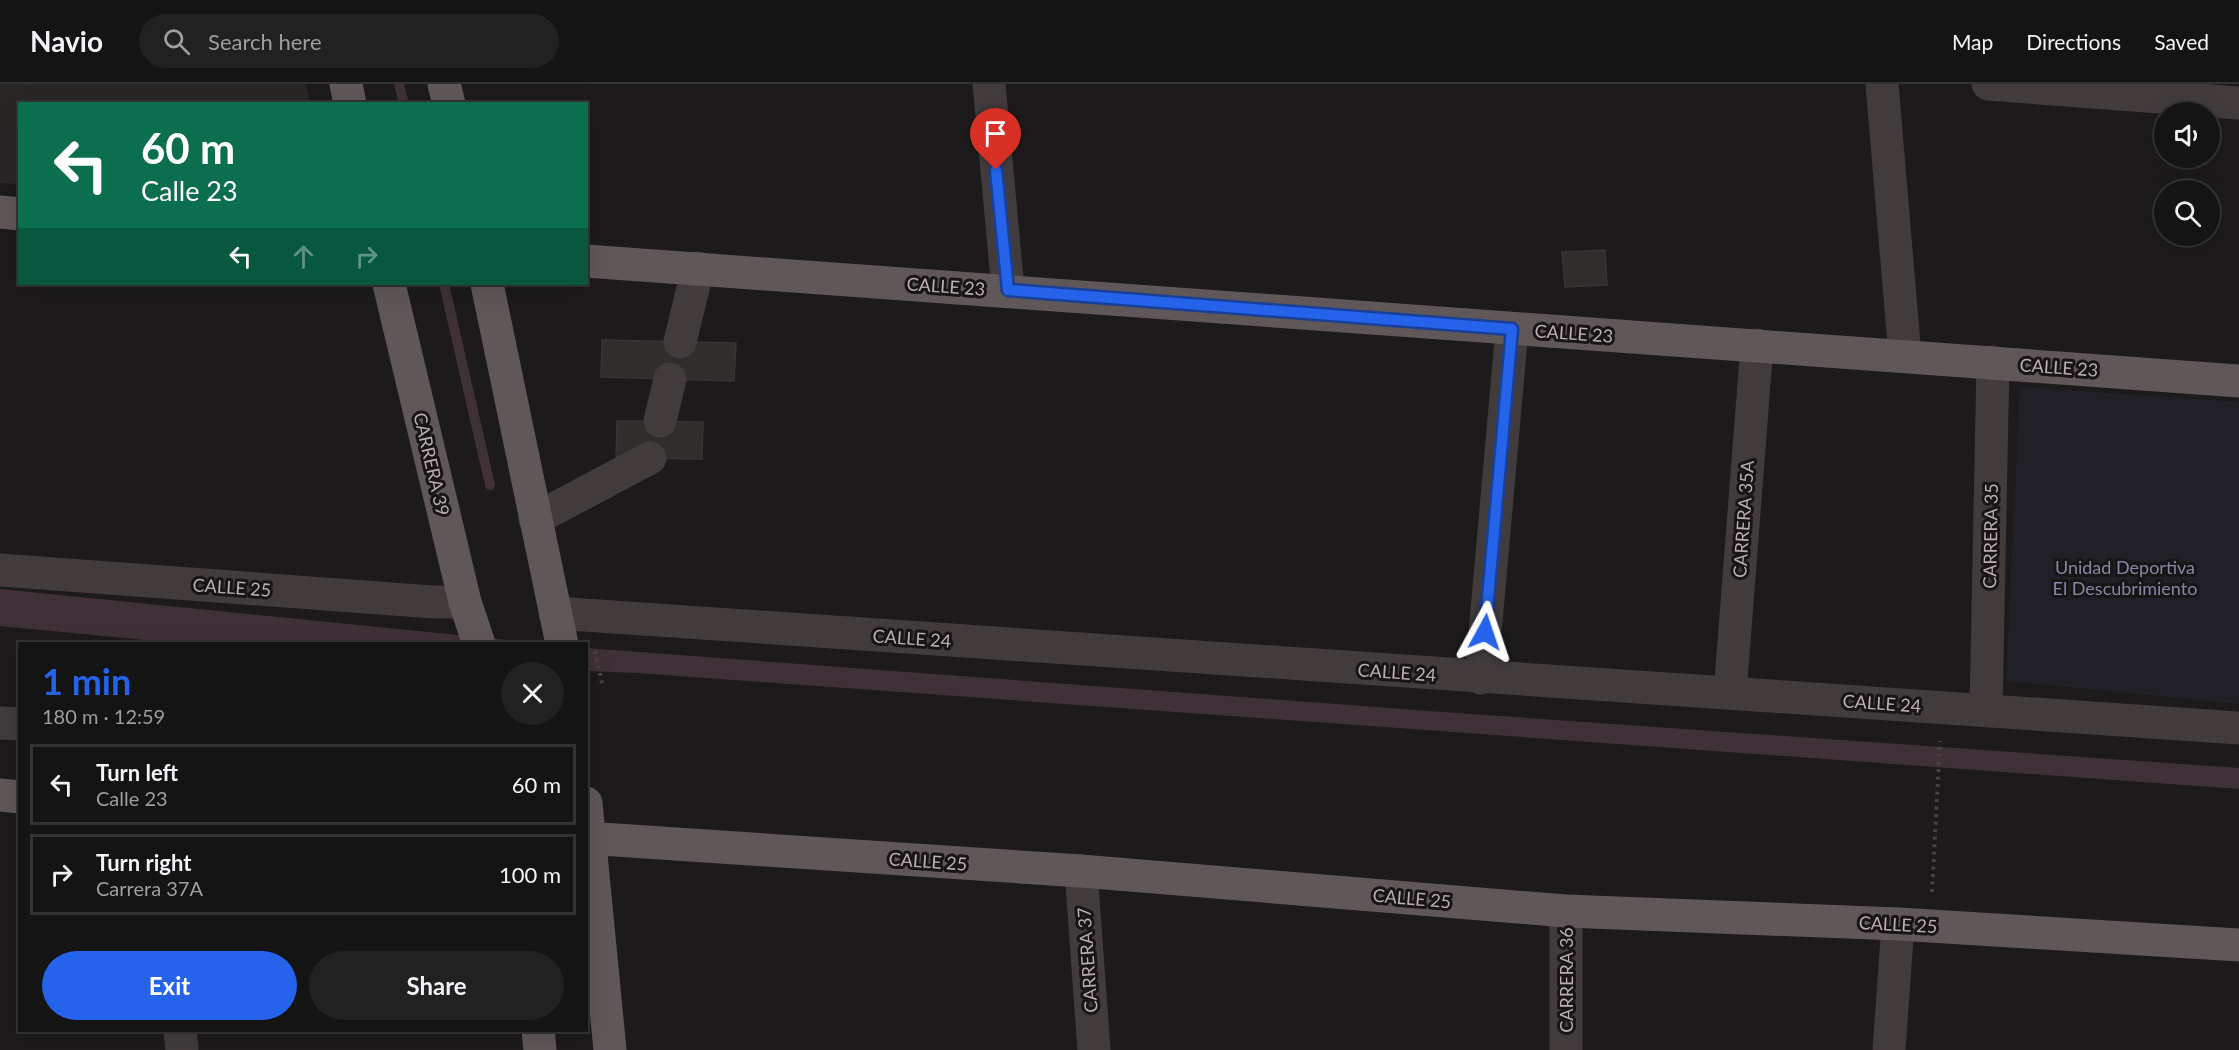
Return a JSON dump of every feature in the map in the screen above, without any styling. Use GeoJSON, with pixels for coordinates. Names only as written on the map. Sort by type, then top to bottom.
{"type":"FeatureCollection","features":[{"type":"Feature","properties":{"kind":"main road"},"geometry":{"type":"LineString","coordinates":[[346,84],[350,102]]}},
{"type":"Feature","properties":{"kind":"main road"},"geometry":{"type":"LineString","coordinates":[[444,84],[448,102]]}},
{"type":"Feature","properties":{"kind":"main road"},"geometry":{"type":"LineString","coordinates":[[0,212],[18,214]]}},
{"type":"Feature","properties":{"kind":"main road","name":"CALLE 23"},"geometry":{"type":"LineString","coordinates":[[588,261],[2239,381]]}},
{"type":"Feature","properties":{"kind":"main road","name":"CARRERA 39"},"geometry":{"type":"LineString","coordinates":[[389,285],[473,625]]}},
{"type":"Feature","properties":{"kind":"main road"},"geometry":{"type":"LineString","coordinates":[[487,285],[559,629]]}},
{"type":"Feature","properties":{"kind":"main road"},"geometry":{"type":"LineString","coordinates":[[0,795],[18,797]]}},
{"type":"Feature","properties":{"kind":"main road"},"geometry":{"type":"LineString","coordinates":[[588,837],[610,1050]]}},
{"type":"Feature","properties":{"kind":"main road","name":"CALLE 25"},"geometry":{"type":"LineString","coordinates":[[588,837],[1081,871],[1566,911],[1898,924],[2239,945]]}},
{"type":"Feature","properties":{"kind":"main road"},"geometry":{"type":"LineString","coordinates":[[538,1032],[540,1050]]}},
{"type":"Feature","properties":{"kind":"street"},"geometry":{"type":"LineString","coordinates":[[989,84],[1008,290]]}},
{"type":"Feature","properties":{"kind":"street"},"geometry":{"type":"LineString","coordinates":[[1882,84],[1905,356]]}},
{"type":"Feature","properties":{"kind":"street"},"geometry":{"type":"LineString","coordinates":[[1988,84],[2239,103]]}},
{"type":"Feature","properties":{"kind":"street"},"geometry":{"type":"LineString","coordinates":[[680,342],[698,268]]}},
{"type":"Feature","properties":{"kind":"street"},"geometry":{"type":"LineString","coordinates":[[1481,678],[1512,329]]}},
{"type":"Feature","properties":{"kind":"street","name":"CARRERA 35A"},"geometry":{"type":"LineString","coordinates":[[1730,693],[1757,345]]}},
{"type":"Feature","properties":{"kind":"street","name":"CARRERA 35"},"geometry":{"type":"LineString","coordinates":[[1986,710],[1993,362]]}},
{"type":"Feature","properties":{"kind":"street"},"geometry":{"type":"LineString","coordinates":[[660,421],[670,379]]}},
{"type":"Feature","properties":{"kind":"street"},"geometry":{"type":"LineString","coordinates":[[535,519],[650,458]]}},
{"type":"Feature","properties":{"kind":"street","name":"CALLE 25"},"geometry":{"type":"LineString","coordinates":[[0,570],[433,603],[473,625]]}},
{"type":"Feature","properties":{"kind":"street","name":"CALLE 24"},"geometry":{"type":"LineString","coordinates":[[559,629],[1481,678],[2239,728]]}},
{"type":"Feature","properties":{"kind":"street"},"geometry":{"type":"LineString","coordinates":[[0,723],[18,724]]}},
{"type":"Feature","properties":{"kind":"street","name":"CARRERA 37"},"geometry":{"type":"LineString","coordinates":[[1081,871],[1094,1050]]}},
{"type":"Feature","properties":{"kind":"street","name":"CARRERA 36"},"geometry":{"type":"LineString","coordinates":[[1566,911],[1566,1050]]}},
{"type":"Feature","properties":{"kind":"street"},"geometry":{"type":"LineString","coordinates":[[1889,1050],[1898,924]]}},
{"type":"Feature","properties":{"kind":"street"},"geometry":{"type":"LineString","coordinates":[[180,1032],[182,1050]]}},
{"type":"Feature","properties":{"kind":"path"},"geometry":{"type":"LineString","coordinates":[[594,643],[603,688]]}},
{"type":"Feature","properties":{"kind":"path"},"geometry":{"type":"LineString","coordinates":[[1930,926],[1940,735]]}},
{"type":"Feature","properties":{"kind":"shaded area"},"geometry":{"type":"Polygon","coordinates":[[[0,84],[306,84],[310,102],[18,102],[18,184],[0,183],[0,84]]]}},
{"type":"Feature","properties":{"kind":"shaded area"},"geometry":{"type":"Polygon","coordinates":[[[0,589],[528,642],[165,642],[0,626],[0,589]]]}},
{"type":"Feature","properties":{"kind":"shaded area"},"geometry":{"type":"Polygon","coordinates":[[[588,648],[2239,768],[2239,789],[588,671],[588,648]]]}},
{"type":"Feature","properties":{"kind":"green space","name":"Unidad Deportiva El Descubrimiento"},"geometry":{"type":"Polygon","coordinates":[[[2020,387],[2239,402],[2239,704],[2006,681],[2020,387]]]}},
{"type":"Feature","properties":{"kind":"building"},"geometry":{"type":"Polygon","coordinates":[[[1605,250],[1607,285],[1565,287],[1562,252],[1605,250]]]}},
{"type":"Feature","properties":{"kind":"building"},"geometry":{"type":"Polygon","coordinates":[[[602,340],[736,343],[734,381],[601,377],[602,340]]]}},
{"type":"Feature","properties":{"kind":"building"},"geometry":{"type":"Polygon","coordinates":[[[617,421],[703,422],[702,459],[616,458],[617,421]]]}},
{"type":"Feature","properties":{"kind":"waterway"},"geometry":{"type":"LineString","coordinates":[[399,84],[404,102]]}},
{"type":"Feature","properties":{"kind":"waterway"},"geometry":{"type":"LineString","coordinates":[[444,285],[490,485]]}},
{"type":"Feature","properties":{"kind":"route"},"geometry":{"type":"LineString","coordinates":[[996,170],[1008,290],[1512,329],[1485,632]]}}]}
